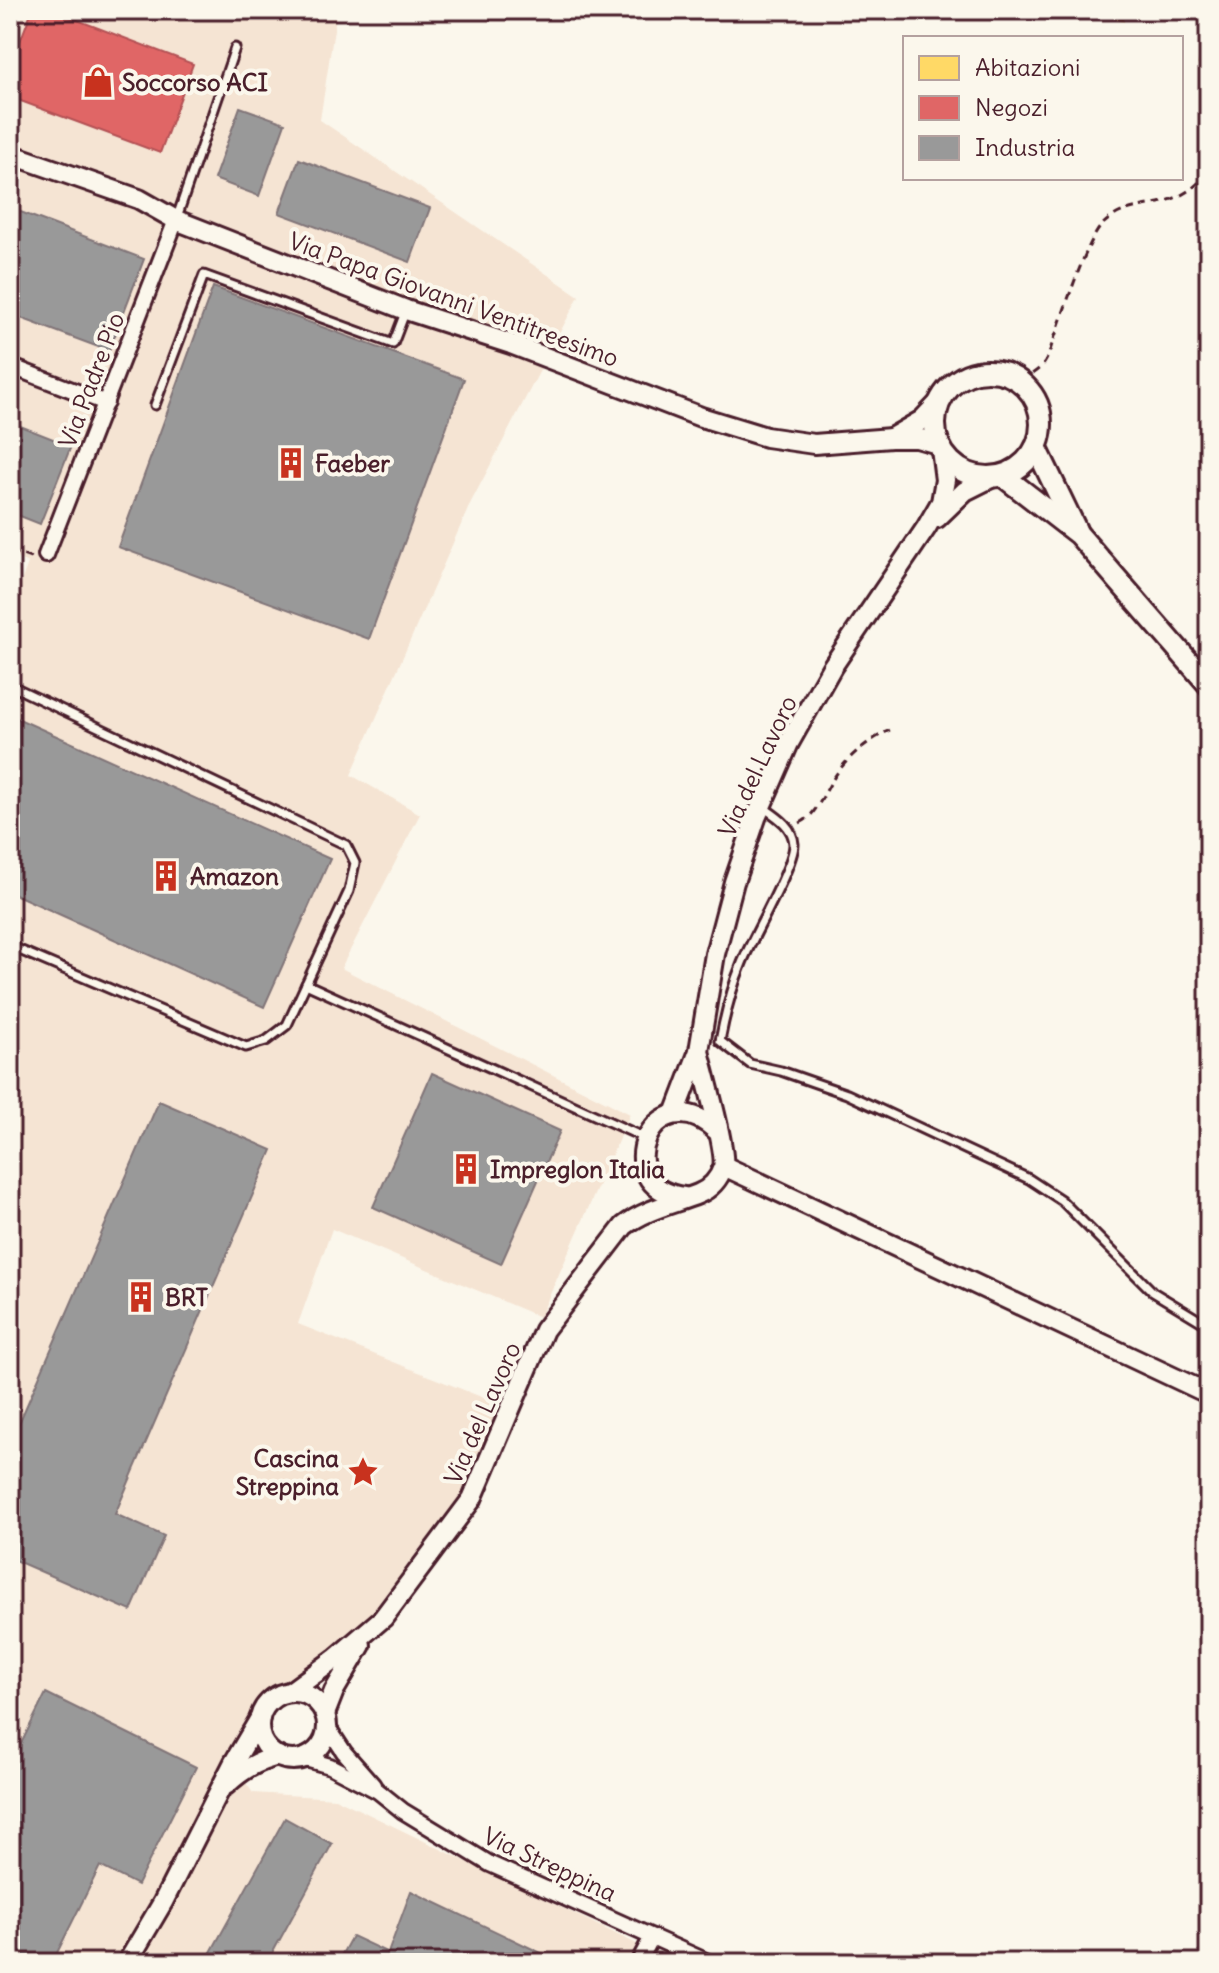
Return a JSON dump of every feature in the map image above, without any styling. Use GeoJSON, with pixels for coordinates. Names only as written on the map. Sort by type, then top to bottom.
{"type":"FeatureCollection","features":[{"type":"Feature","properties":{"kind":"main road"},"geometry":{"type":"LineString","coordinates":[[997,477],[1019,468],[1036,447],[1042,424],[1039,408],[1021,382],[1002,372],[981,371],[952,384],[940,401],[934,425],[940,446],[956,467],[967,473],[997,477],[1078,534],[1209,685]]}},
{"type":"Feature","properties":{"kind":"main road"},"geometry":{"type":"LineString","coordinates":[[1036,447],[1078,534]]}},
{"type":"Feature","properties":{"kind":"street","name":"Via Papa Giovanni Ventitreesimo"},"geometry":{"type":"LineString","coordinates":[[10,154],[139,199],[176,220],[406,310],[511,344],[701,417],[766,437],[814,444],[917,438],[940,446]]}},
{"type":"Feature","properties":{"kind":"street","name":"Via Padre Pio"},"geometry":{"type":"LineString","coordinates":[[46,555],[176,220]]}},
{"type":"Feature","properties":{"kind":"street"},"geometry":{"type":"LineString","coordinates":[[10,366],[106,403]]}},
{"type":"Feature","properties":{"kind":"street","name":"Via Papa Giovanni Ventitreesimo"},"geometry":{"type":"LineString","coordinates":[[891,438],[922,420],[940,401]]}},
{"type":"Feature","properties":{"kind":"street","name":"Via del Lavoro"},"geometry":{"type":"LineString","coordinates":[[675,1114],[700,1047],[715,954],[734,882],[761,806],[789,743],[832,667],[941,502],[945,465],[940,446]]}},
{"type":"Feature","properties":{"kind":"street","name":"Via del Lavoro"},"geometry":{"type":"LineString","coordinates":[[926,528],[965,491],[997,477]]}},
{"type":"Feature","properties":{"kind":"street","name":"Via del Lavoro"},"geometry":{"type":"LineString","coordinates":[[221,1789],[238,1773],[260,1760],[278,1756],[302,1758],[320,1746],[340,1678],[372,1629],[472,1499],[544,1330],[624,1226],[636,1217],[706,1190],[717,1180],[724,1166],[724,1146],[717,1131],[700,1047]]}},
{"type":"Feature","properties":{"kind":"street"},"geometry":{"type":"LineString","coordinates":[[645,1138],[654,1125],[675,1114],[691,1114],[705,1120],[717,1131]]}},
{"type":"Feature","properties":{"kind":"street","name":"Via del Lavoro"},"geometry":{"type":"LineString","coordinates":[[636,1217],[649,1179],[642,1152],[645,1138]]}},
{"type":"Feature","properties":{"kind":"street"},"geometry":{"type":"LineString","coordinates":[[724,1166],[1209,1394]]}},
{"type":"Feature","properties":{"kind":"street"},"geometry":{"type":"LineString","coordinates":[[649,1179],[659,1189],[673,1196],[684,1197]]}},
{"type":"Feature","properties":{"kind":"street","name":"Via del Lavoro"},"geometry":{"type":"LineString","coordinates":[[127,1963],[163,1902],[234,1762],[271,1701],[290,1692],[372,1629]]}},
{"type":"Feature","properties":{"kind":"street"},"geometry":{"type":"LineString","coordinates":[[290,1692],[311,1697],[326,1720]]}},
{"type":"Feature","properties":{"kind":"street"},"geometry":{"type":"LineString","coordinates":[[260,1718],[265,1744],[278,1756]]}},
{"type":"Feature","properties":{"kind":"street","name":"Via Streppina"},"geometry":{"type":"LineString","coordinates":[[326,1720],[344,1752],[378,1791],[403,1811],[490,1864],[710,1963]]}},
{"type":"Feature","properties":{"kind":"street","name":"Via Streppina"},"geometry":{"type":"LineString","coordinates":[[302,1758],[330,1766],[378,1791]]}},
{"type":"Feature","properties":{"kind":"street"},"geometry":{"type":"LineString","coordinates":[[638,1963],[652,1937]]}},
{"type":"Feature","properties":{"kind":"lane"},"geometry":{"type":"LineString","coordinates":[[10,19],[13,10]]}},
{"type":"Feature","properties":{"kind":"lane"},"geometry":{"type":"LineString","coordinates":[[176,220],[235,48]]}},
{"type":"Feature","properties":{"kind":"lane"},"geometry":{"type":"LineString","coordinates":[[155,405],[204,275],[393,344],[406,310]]}},
{"type":"Feature","properties":{"kind":"lane"},"geometry":{"type":"LineString","coordinates":[[10,691],[12,686],[346,845],[355,863],[349,891],[287,1025],[266,1041],[246,1047],[10,946]]}},
{"type":"Feature","properties":{"kind":"lane"},"geometry":{"type":"LineString","coordinates":[[720,1041],[734,982],[794,845],[785,824],[761,806]]}},
{"type":"Feature","properties":{"kind":"lane"},"geometry":{"type":"LineString","coordinates":[[306,984],[645,1138]]}},
{"type":"Feature","properties":{"kind":"lane"},"geometry":{"type":"LineString","coordinates":[[700,1047],[720,1041]]}},
{"type":"Feature","properties":{"kind":"lane"},"geometry":{"type":"LineString","coordinates":[[720,1041],[750,1064],[781,1071],[847,1094],[1029,1179],[1061,1200],[1153,1292],[1209,1326]]}},
{"type":"Feature","properties":{"kind":"path"},"geometry":{"type":"LineString","coordinates":[[1021,382],[1044,363],[1100,227],[1133,208],[1159,205],[1179,198],[1196,187],[1209,171]]}},
{"type":"Feature","properties":{"kind":"path"},"geometry":{"type":"LineString","coordinates":[[10,551],[38,559],[46,555]]}},
{"type":"Feature","properties":{"kind":"path"},"geometry":{"type":"LineString","coordinates":[[785,824],[797,824],[810,816],[845,764],[873,738],[890,730]]}},
{"type":"Feature","properties":{"kind":"shaded area"},"geometry":{"type":"Polygon","coordinates":[[[10,10],[337,10],[320,120],[579,296],[471,502],[351,775],[420,814],[341,968],[630,1114],[540,1317],[332,1229],[298,1324],[499,1404],[466,1496],[365,1625],[269,1697],[229,1759],[253,1793],[335,1798],[676,1963],[10,1963],[10,611],[28,563],[10,555],[10,10]]]}},
{"type":"Feature","properties":{"kind":"building: Abitazioni"},"geometry":{"type":"Polygon","coordinates":[[[1110,10],[1125,10],[1123,20],[1109,17],[1110,10]]]}},
{"type":"Feature","properties":{"kind":"building: Abitazioni"},"geometry":{"type":"Polygon","coordinates":[[[1205,34],[1209,35],[1209,66],[1199,64],[1205,34]]]}},
{"type":"Feature","properties":{"kind":"building: Negozi","name":"Soccorso ACI"},"geometry":{"type":"Polygon","coordinates":[[[32,10],[51,10],[193,64],[160,153],[10,97],[10,68],[32,10]]]}},
{"type":"Feature","properties":{"kind":"building: Industria"},"geometry":{"type":"Polygon","coordinates":[[[240,107],[285,123],[259,196],[214,179],[240,107]]]}},
{"type":"Feature","properties":{"kind":"building: Industria"},"geometry":{"type":"Polygon","coordinates":[[[299,159],[430,208],[410,262],[279,213],[299,159]]]}},
{"type":"Feature","properties":{"kind":"building: Industria"},"geometry":{"type":"Polygon","coordinates":[[[10,208],[144,259],[109,351],[10,314],[10,208]]]}},
{"type":"Feature","properties":{"kind":"building: Industria","name":"Faeber"},"geometry":{"type":"Polygon","coordinates":[[[213,287],[464,379],[369,639],[118,547],[213,287]]]}},
{"type":"Feature","properties":{"kind":"building: Industria"},"geometry":{"type":"Polygon","coordinates":[[[10,422],[71,446],[40,524],[10,512],[10,422]]]}},
{"type":"Feature","properties":{"kind":"building: Industria","name":"Amazon"},"geometry":{"type":"Polygon","coordinates":[[[10,715],[330,859],[264,1007],[10,892],[10,715]]]}},
{"type":"Feature","properties":{"kind":"building: Industria","name":"Impreglon Italia"},"geometry":{"type":"Polygon","coordinates":[[[432,1073],[560,1131],[501,1264],[373,1207],[432,1073]]]}},
{"type":"Feature","properties":{"kind":"building: Industria","name":"BRT"},"geometry":{"type":"Polygon","coordinates":[[[159,1101],[272,1150],[115,1514],[164,1536],[131,1611],[10,1558],[10,1444],[159,1101]]]}},
{"type":"Feature","properties":{"kind":"building: Industria"},"geometry":{"type":"Polygon","coordinates":[[[46,1693],[196,1767],[137,1885],[100,1866],[52,1963],[10,1963],[10,1766],[46,1693]]]}},
{"type":"Feature","properties":{"kind":"building: Industria"},"geometry":{"type":"Polygon","coordinates":[[[285,1818],[332,1844],[267,1963],[205,1963],[285,1818]]]}},
{"type":"Feature","properties":{"kind":"building: Industria"},"geometry":{"type":"Polygon","coordinates":[[[411,1891],[562,1963],[337,1963],[352,1936],[388,1953],[411,1891]]]}},
{"type":"Feature","properties":{"kind":"building: Industria"},"geometry":{"type":"Polygon","coordinates":[[[295,1955],[313,1963],[291,1963],[295,1955]]]}},
{"type":"Feature","properties":{"kind":"place","name":"Soccorso ACI"},"geometry":{"type":"Point","coordinates":[98,82]}},
{"type":"Feature","properties":{"kind":"place","name":"Faeber"},"geometry":{"type":"Point","coordinates":[291,463]}},
{"type":"Feature","properties":{"kind":"place","name":"Amazon"},"geometry":{"type":"Point","coordinates":[166,876]}},
{"type":"Feature","properties":{"kind":"place","name":"Impreglon Italia"},"geometry":{"type":"Point","coordinates":[466,1169]}},
{"type":"Feature","properties":{"kind":"place","name":"BRT"},"geometry":{"type":"Point","coordinates":[141,1297]}},
{"type":"Feature","properties":{"kind":"place","name":"Cascina Streppina"},"geometry":{"type":"Point","coordinates":[363,1472]}}]}
